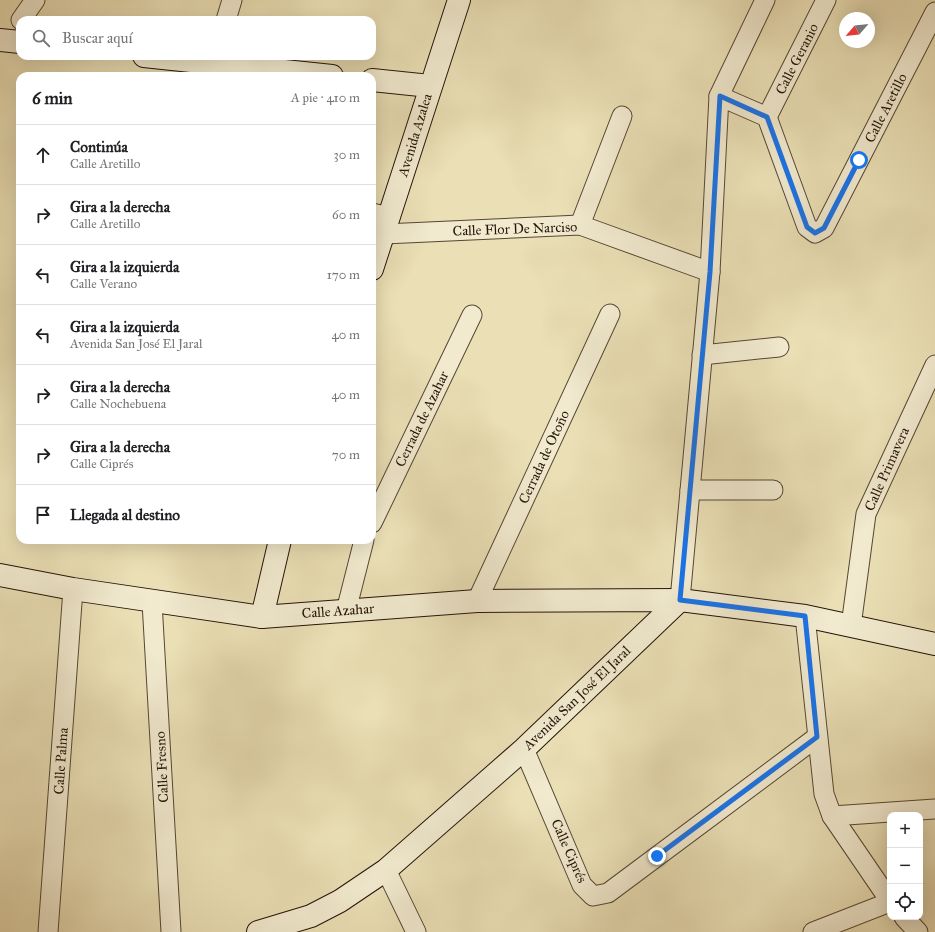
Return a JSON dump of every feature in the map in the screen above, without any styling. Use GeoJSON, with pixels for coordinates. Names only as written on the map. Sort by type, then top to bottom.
{"type":"FeatureCollection","features":[{"type":"Feature","properties":{"kind":"street"},"geometry":{"type":"LineString","coordinates":[[24,16],[35,0]]}},
{"type":"Feature","properties":{"kind":"street"},"geometry":{"type":"LineString","coordinates":[[227,16],[232,0]]}},
{"type":"Feature","properties":{"kind":"street","name":"Avenida Azalea"},"geometry":{"type":"LineString","coordinates":[[376,250],[382,221],[459,0]]}},
{"type":"Feature","properties":{"kind":"street"},"geometry":{"type":"LineString","coordinates":[[765,0],[720,96],[710,272],[680,600],[805,616],[935,644]]}},
{"type":"Feature","properties":{"kind":"street","name":"Calle Geranio"},"geometry":{"type":"LineString","coordinates":[[767,117],[826,0]]}},
{"type":"Feature","properties":{"kind":"street","name":"Calle Aretillo"},"geometry":{"type":"LineString","coordinates":[[767,117],[807,227],[815,233],[824,228],[935,12]]}},
{"type":"Feature","properties":{"kind":"street"},"geometry":{"type":"LineString","coordinates":[[9,41],[16,28]]}},
{"type":"Feature","properties":{"kind":"street"},"geometry":{"type":"LineString","coordinates":[[214,60],[302,72]]}},
{"type":"Feature","properties":{"kind":"street"},"geometry":{"type":"LineString","coordinates":[[376,80],[430,86]]}},
{"type":"Feature","properties":{"kind":"street"},"geometry":{"type":"LineString","coordinates":[[720,96],[767,117]]}},
{"type":"Feature","properties":{"kind":"street"},"geometry":{"type":"LineString","coordinates":[[580,225],[622,116]]}},
{"type":"Feature","properties":{"kind":"street","name":"Calle Flor De Narciso"},"geometry":{"type":"LineString","coordinates":[[382,221],[580,225],[710,272]]}},
{"type":"Feature","properties":{"kind":"street","name":"Cerrada de Otoño"},"geometry":{"type":"LineString","coordinates":[[477,601],[610,314]]}},
{"type":"Feature","properties":{"kind":"street","name":"Cerrada de Azahar"},"geometry":{"type":"LineString","coordinates":[[376,515],[472,315]]}},
{"type":"Feature","properties":{"kind":"street"},"geometry":{"type":"LineString","coordinates":[[702,355],[779,347]]}},
{"type":"Feature","properties":{"kind":"street","name":"Calle Primavera"},"geometry":{"type":"LineString","coordinates":[[851,626],[866,514],[935,365]]}},
{"type":"Feature","properties":{"kind":"street"},"geometry":{"type":"LineString","coordinates":[[690,490],[774,490]]}},
{"type":"Feature","properties":{"kind":"street"},"geometry":{"type":"LineString","coordinates":[[262,617],[279,544]]}},
{"type":"Feature","properties":{"kind":"street"},"geometry":{"type":"LineString","coordinates":[[346,611],[363,544]]}},
{"type":"Feature","properties":{"kind":"street","name":"Calle Azahar"},"geometry":{"type":"LineString","coordinates":[[0,575],[152,602],[262,617],[477,601],[680,600]]}},
{"type":"Feature","properties":{"kind":"street","name":"Calle Palma"},"geometry":{"type":"LineString","coordinates":[[48,932],[73,589]]}},
{"type":"Feature","properties":{"kind":"street","name":"Avenida San José El Jaral"},"geometry":{"type":"LineString","coordinates":[[258,932],[311,916],[340,901],[386,870],[524,748],[680,600]]}},
{"type":"Feature","properties":{"kind":"street","name":"Calle Fresno"},"geometry":{"type":"LineString","coordinates":[[152,602],[172,932]]}},
{"type":"Feature","properties":{"kind":"street"},"geometry":{"type":"LineString","coordinates":[[805,616],[824,794],[832,816],[887,897]]}},
{"type":"Feature","properties":{"kind":"street","name":"Calle Ciprés"},"geometry":{"type":"LineString","coordinates":[[524,748],[582,884],[593,896],[608,892],[817,737]]}},
{"type":"Feature","properties":{"kind":"street"},"geometry":{"type":"LineString","coordinates":[[832,816],[935,809]]}},
{"type":"Feature","properties":{"kind":"street"},"geometry":{"type":"LineString","coordinates":[[386,870],[416,932]]}},
{"type":"Feature","properties":{"kind":"street"},"geometry":{"type":"LineString","coordinates":[[813,932],[887,902]]}},
{"type":"Feature","properties":{"kind":"street"},"geometry":{"type":"LineString","coordinates":[[907,920],[918,932]]}},
{"type":"Feature","properties":{"kind":"route"},"geometry":{"type":"LineString","coordinates":[[657,856],[817,737],[805,616],[680,600],[710,272],[720,96],[767,117],[807,227],[815,233],[824,228],[859,160]]}}]}
